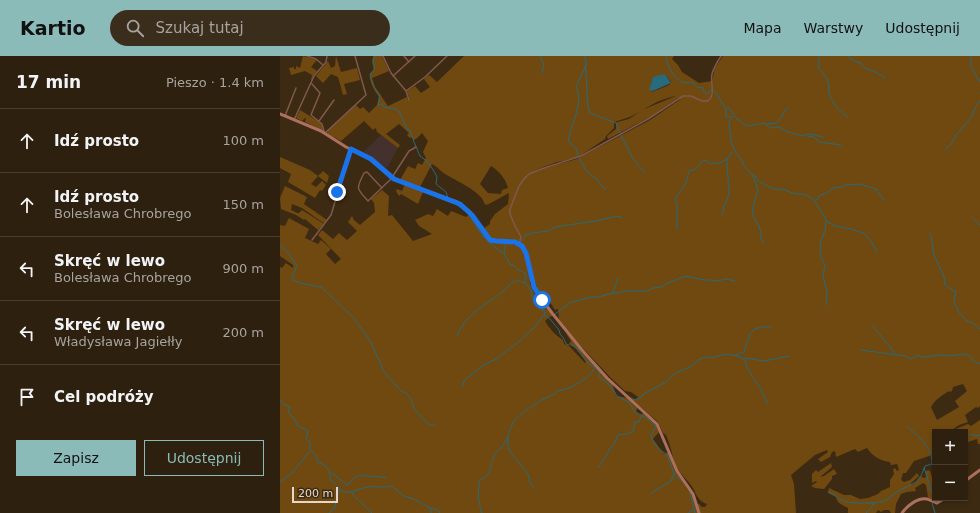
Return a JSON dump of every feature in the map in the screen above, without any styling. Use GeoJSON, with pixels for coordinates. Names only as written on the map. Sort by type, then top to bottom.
{"type":"FeatureCollection","features":[{"type":"Feature","properties":{"kind":"street"},"geometry":{"type":"LineString","coordinates":[[307,56],[316,59],[323,65]]}},
{"type":"Feature","properties":{"kind":"street"},"geometry":{"type":"LineString","coordinates":[[294,120],[314,76],[326,62],[327,56]]}},
{"type":"Feature","properties":{"kind":"street"},"geometry":{"type":"LineString","coordinates":[[324,133],[366,95],[354,56]]}},
{"type":"Feature","properties":{"kind":"street"},"geometry":{"type":"LineString","coordinates":[[383,56],[393,76],[406,91],[409,100]]}},
{"type":"Feature","properties":{"kind":"street"},"geometry":{"type":"LineString","coordinates":[[404,56],[409,62]]}},
{"type":"Feature","properties":{"kind":"street"},"geometry":{"type":"LineString","coordinates":[[393,76],[415,56]]}},
{"type":"Feature","properties":{"kind":"street"},"geometry":{"type":"LineString","coordinates":[[406,91],[425,77],[447,56]]}},
{"type":"Feature","properties":{"kind":"street"},"geometry":{"type":"LineString","coordinates":[[519,244],[521,238],[514,226],[510,209],[519,186],[526,177],[541,169],[581,156],[648,119],[683,96],[691,96],[702,101],[708,101],[712,95],[712,80],[715,66],[721,56]]}},
{"type":"Feature","properties":{"kind":"street"},"geometry":{"type":"LineString","coordinates":[[312,83],[320,93],[311,115],[324,127],[324,133]]}},
{"type":"Feature","properties":{"kind":"street"},"geometry":{"type":"LineString","coordinates":[[285,116],[296,88]]}},
{"type":"Feature","properties":{"kind":"street"},"geometry":{"type":"LineString","coordinates":[[320,122],[334,100]]}},
{"type":"Feature","properties":{"kind":"street"},"geometry":{"type":"LineString","coordinates":[[280,114],[324,133],[371,159],[392,178],[460,204],[469,211],[490,240],[515,242],[519,244],[525,250],[532,279],[538,294],[582,350],[607,378],[657,424],[677,471],[693,494],[699,513]]}},
{"type":"Feature","properties":{"kind":"street"},"geometry":{"type":"LineString","coordinates":[[382,188],[368,173],[364,173],[358,188],[368,201],[382,188],[392,178],[409,151],[416,147]]}},
{"type":"Feature","properties":{"kind":"street"},"geometry":{"type":"LineString","coordinates":[[312,240],[331,214],[351,149]]}},
{"type":"Feature","properties":{"kind":"street"},"geometry":{"type":"LineString","coordinates":[[968,479],[980,470]]}},
{"type":"Feature","properties":{"kind":"street"},"geometry":{"type":"LineString","coordinates":[[902,513],[909,505],[919,500],[925,498],[932,500]]}},
{"type":"Feature","properties":{"kind":"shaded area"},"geometry":{"type":"Polygon","coordinates":[[[303,56],[317,60],[311,67],[317,71],[311,82],[312,75],[305,71],[291,75],[289,68],[294,67],[294,69],[296,69],[296,66],[300,68],[303,56]]]}},
{"type":"Feature","properties":{"kind":"shaded area"},"geometry":{"type":"Polygon","coordinates":[[[336,56],[341,72],[357,68],[360,80],[344,84],[347,94],[343,95],[338,77],[331,74],[323,83],[316,76],[328,61],[331,68],[335,66],[336,56]]]}},
{"type":"Feature","properties":{"kind":"shaded area"},"geometry":{"type":"Polygon","coordinates":[[[373,56],[382,56],[389,71],[372,78],[375,87],[388,106],[407,97],[408,100],[410,100],[407,91],[415,86],[421,93],[430,87],[424,79],[429,75],[437,82],[464,56],[674,56],[672,59],[682,72],[699,83],[712,81],[715,68],[723,56],[980,56],[980,406],[978,408],[976,407],[965,415],[968,422],[953,429],[932,429],[932,455],[914,461],[906,473],[903,473],[901,480],[904,482],[910,480],[917,473],[919,476],[911,483],[912,485],[920,476],[924,478],[926,477],[925,472],[928,470],[930,471],[932,477],[932,499],[928,497],[926,485],[923,483],[915,488],[916,491],[901,494],[896,504],[895,513],[891,513],[889,510],[884,510],[881,512],[878,510],[876,513],[848,513],[848,508],[839,503],[836,497],[828,493],[829,488],[844,495],[851,495],[860,499],[868,498],[890,487],[890,480],[894,474],[893,469],[895,468],[897,471],[899,470],[897,464],[891,465],[890,462],[877,458],[867,448],[858,452],[855,449],[836,457],[835,451],[832,452],[830,457],[821,462],[818,459],[828,452],[827,450],[815,455],[791,475],[794,484],[796,513],[700,513],[697,504],[705,507],[707,504],[700,500],[691,485],[677,468],[666,435],[663,433],[658,422],[627,395],[636,400],[638,397],[631,392],[625,391],[578,343],[559,319],[558,309],[555,310],[547,297],[541,297],[524,246],[516,240],[492,239],[483,229],[490,224],[490,221],[495,214],[508,204],[509,193],[485,205],[483,200],[473,190],[432,164],[420,187],[400,180],[408,166],[415,169],[418,163],[422,165],[426,158],[423,152],[428,141],[422,133],[414,140],[411,137],[410,138],[407,135],[409,133],[399,124],[386,134],[400,145],[398,148],[376,131],[377,130],[375,128],[373,130],[364,121],[341,141],[328,134],[327,131],[356,105],[360,109],[363,107],[369,113],[377,105],[379,97],[375,92],[370,77],[370,74],[374,69],[372,62],[373,56]],[[665,74],[651,82],[652,92],[669,85],[671,82],[665,74]],[[676,96],[669,97],[643,110],[676,96]],[[678,98],[650,117],[608,139],[607,136],[616,129],[617,122],[629,119],[640,111],[630,117],[614,122],[614,128],[606,136],[605,139],[577,158],[557,162],[538,169],[526,176],[538,170],[577,159],[650,120],[681,99],[678,98]],[[491,166],[480,184],[488,193],[501,194],[502,190],[508,188],[506,181],[497,170],[491,166]],[[963,384],[953,387],[952,391],[949,391],[941,396],[931,407],[937,420],[959,407],[955,401],[967,391],[963,384]]]}},
{"type":"Feature","properties":{"kind":"shaded area"},"geometry":{"type":"Polygon","coordinates":[[[300,110],[321,123],[323,129],[322,130],[305,122],[306,118],[302,121],[296,118],[300,110]]]}},
{"type":"Feature","properties":{"kind":"shaded area"},"geometry":{"type":"Polygon","coordinates":[[[381,135],[398,148],[387,168],[363,152],[381,135]]]}},
{"type":"Feature","properties":{"kind":"shaded area"},"geometry":{"type":"Polygon","coordinates":[[[280,157],[310,170],[318,176],[311,184],[316,187],[322,181],[326,185],[322,191],[320,190],[315,198],[288,182],[291,174],[280,168],[280,157]]]}},
{"type":"Feature","properties":{"kind":"shaded area"},"geometry":{"type":"Polygon","coordinates":[[[323,171],[329,176],[327,183],[318,176],[323,171]]]}},
{"type":"Feature","properties":{"kind":"shaded area"},"geometry":{"type":"Polygon","coordinates":[[[405,184],[423,192],[418,204],[401,194],[399,196],[396,191],[397,189],[402,191],[405,184]]]}},
{"type":"Feature","properties":{"kind":"shaded area"},"geometry":{"type":"Polygon","coordinates":[[[285,186],[307,197],[304,204],[327,220],[324,223],[302,208],[292,204],[291,210],[299,213],[302,210],[324,224],[318,230],[305,219],[304,220],[281,209],[280,198],[285,186]]]}},
{"type":"Feature","properties":{"kind":"shaded area"},"geometry":{"type":"Polygon","coordinates":[[[382,190],[389,196],[388,216],[392,215],[413,241],[432,234],[419,226],[415,220],[428,214],[433,216],[437,209],[448,216],[451,211],[466,217],[470,214],[487,238],[498,243],[520,246],[527,260],[530,283],[533,290],[553,316],[549,317],[545,321],[547,324],[555,334],[563,340],[564,344],[569,346],[585,363],[586,361],[578,351],[569,344],[571,341],[565,332],[612,383],[616,396],[628,398],[638,407],[636,412],[641,415],[644,412],[653,420],[660,431],[653,439],[664,454],[669,452],[676,468],[692,493],[699,513],[280,513],[280,267],[282,268],[286,263],[293,268],[293,265],[280,256],[280,225],[285,226],[289,218],[309,229],[305,238],[318,244],[321,240],[331,249],[326,254],[335,264],[341,259],[318,235],[322,230],[333,239],[339,233],[347,240],[357,231],[348,222],[352,216],[360,225],[375,212],[374,203],[371,199],[382,190]]]}},
{"type":"Feature","properties":{"kind":"shaded area"},"geometry":{"type":"Polygon","coordinates":[[[980,420],[980,444],[978,444],[977,439],[968,442],[968,429],[956,429],[968,424],[971,426],[980,420]]]}},
{"type":"Feature","properties":{"kind":"shaded area"},"geometry":{"type":"Polygon","coordinates":[[[831,463],[832,467],[820,477],[834,469],[837,474],[832,476],[832,479],[824,489],[811,486],[817,482],[812,483],[812,474],[816,470],[818,472],[831,463]]]}},
{"type":"Feature","properties":{"kind":"water"},"geometry":{"type":"Polygon","coordinates":[[[665,74],[671,83],[653,91],[649,90],[653,77],[665,74]]]}},
{"type":"Feature","properties":{"kind":"waterway"},"geometry":{"type":"LineString","coordinates":[[375,56],[373,61],[374,70],[370,74],[373,85],[380,95],[378,105],[382,104],[384,107],[396,109],[400,113],[407,129],[410,130],[420,156],[428,162],[437,177],[436,184],[446,192],[448,198]]}},
{"type":"Feature","properties":{"kind":"waterway"},"geometry":{"type":"LineString","coordinates":[[540,56],[544,65],[542,73]]}},
{"type":"Feature","properties":{"kind":"waterway"},"geometry":{"type":"LineString","coordinates":[[585,56],[588,107],[590,113],[616,123],[620,133]]}},
{"type":"Feature","properties":{"kind":"waterway"},"geometry":{"type":"LineString","coordinates":[[666,56],[666,60],[672,73],[679,80],[687,83],[693,82],[697,87],[703,88],[704,92],[707,94],[711,90]]}},
{"type":"Feature","properties":{"kind":"waterway"},"geometry":{"type":"LineString","coordinates":[[819,56],[819,69],[828,81],[829,92],[832,99],[839,110],[848,117]]}},
{"type":"Feature","properties":{"kind":"waterway"},"geometry":{"type":"LineString","coordinates":[[848,56],[854,61],[861,63],[866,69],[886,78]]}},
{"type":"Feature","properties":{"kind":"waterway"},"geometry":{"type":"LineString","coordinates":[[971,56],[971,67],[980,82]]}},
{"type":"Feature","properties":{"kind":"waterway"},"geometry":{"type":"LineString","coordinates":[[578,156],[576,148],[568,141],[578,107],[579,100],[576,87],[587,63]]}},
{"type":"Feature","properties":{"kind":"waterway"},"geometry":{"type":"LineString","coordinates":[[714,90],[726,109],[726,116],[732,117],[729,122],[731,142],[736,153],[743,162],[743,165],[756,177],[758,181],[774,189],[806,195],[813,199],[825,217],[825,231],[821,241],[820,251],[825,265],[823,276],[827,292],[826,305]]}},
{"type":"Feature","properties":{"kind":"waterway"},"geometry":{"type":"LineString","coordinates":[[945,150],[971,118],[980,101]]}},
{"type":"Feature","properties":{"kind":"waterway"},"geometry":{"type":"LineString","coordinates":[[767,124],[777,123],[788,107]]}},
{"type":"Feature","properties":{"kind":"waterway"},"geometry":{"type":"LineString","coordinates":[[727,108],[729,108],[736,118],[747,126],[764,123],[771,128],[780,127],[786,131],[801,136],[810,134],[823,137]]}},
{"type":"Feature","properties":{"kind":"waterway"},"geometry":{"type":"LineString","coordinates":[[621,135],[633,159],[645,173]]}},
{"type":"Feature","properties":{"kind":"waterway"},"geometry":{"type":"LineString","coordinates":[[808,136],[814,137],[819,142],[841,145]]}},
{"type":"Feature","properties":{"kind":"waterway"},"geometry":{"type":"LineString","coordinates":[[677,229],[677,204],[675,199],[686,183],[689,171],[696,169],[701,162],[706,160],[710,164],[720,163],[727,159],[732,152]]}},
{"type":"Feature","properties":{"kind":"waterway"},"geometry":{"type":"LineString","coordinates":[[579,158],[587,172],[598,180],[606,190]]}},
{"type":"Feature","properties":{"kind":"waterway"},"geometry":{"type":"LineString","coordinates":[[722,215],[724,210],[723,207],[728,199],[729,192],[727,159]]}},
{"type":"Feature","properties":{"kind":"waterway"},"geometry":{"type":"LineString","coordinates":[[753,176],[758,189],[753,208],[753,216],[759,226],[761,239],[764,243]]}},
{"type":"Feature","properties":{"kind":"waterway"},"geometry":{"type":"LineString","coordinates":[[815,200],[817,200],[820,195],[827,193],[833,188],[842,187],[845,185],[860,184],[876,189],[884,200]]}},
{"type":"Feature","properties":{"kind":"waterway"},"geometry":{"type":"LineString","coordinates":[[450,200],[468,213],[482,235],[504,254],[510,264],[525,273],[526,278],[524,281],[532,292],[532,298],[536,298],[537,303],[541,306],[542,310],[545,311],[544,315],[550,319],[559,330],[566,344],[569,345]]}},
{"type":"Feature","properties":{"kind":"waterway"},"geometry":{"type":"LineString","coordinates":[[524,238],[526,235],[548,231],[555,227],[618,216],[622,218]]}},
{"type":"Feature","properties":{"kind":"waterway"},"geometry":{"type":"LineString","coordinates":[[972,217],[980,225]]}},
{"type":"Feature","properties":{"kind":"waterway"},"geometry":{"type":"LineString","coordinates":[[826,221],[835,226],[851,229],[865,234],[877,252]]}},
{"type":"Feature","properties":{"kind":"waterway"},"geometry":{"type":"LineString","coordinates":[[930,233],[934,255],[943,273],[945,285],[956,292],[954,302],[959,312],[966,320],[976,325],[980,329]]}},
{"type":"Feature","properties":{"kind":"waterway"},"geometry":{"type":"LineString","coordinates":[[504,253],[506,243]]}},
{"type":"Feature","properties":{"kind":"waterway"},"geometry":{"type":"LineString","coordinates":[[280,245],[287,251],[297,266],[292,276],[293,280],[300,283],[321,287],[353,317],[371,342],[383,370],[389,378],[401,391],[406,393],[411,399],[414,409],[429,425],[436,425]]}},
{"type":"Feature","properties":{"kind":"waterway"},"geometry":{"type":"LineString","coordinates":[[555,314],[571,302],[625,291],[648,291],[653,288],[662,287],[685,276],[704,280],[717,281],[726,279],[735,281]]}},
{"type":"Feature","properties":{"kind":"waterway"},"geometry":{"type":"LineString","coordinates":[[613,292],[618,278]]}},
{"type":"Feature","properties":{"kind":"waterway"},"geometry":{"type":"LineString","coordinates":[[457,336],[465,322],[471,316],[504,291],[511,283],[514,281],[525,283]]}},
{"type":"Feature","properties":{"kind":"waterway"},"geometry":{"type":"LineString","coordinates":[[463,386],[464,381],[482,366],[496,359],[516,344],[535,327],[543,316]]}},
{"type":"Feature","properties":{"kind":"waterway"},"geometry":{"type":"LineString","coordinates":[[873,326],[894,354]]}},
{"type":"Feature","properties":{"kind":"waterway"},"geometry":{"type":"LineString","coordinates":[[736,355],[744,352],[751,332],[758,328],[771,327]]}},
{"type":"Feature","properties":{"kind":"waterway"},"geometry":{"type":"LineString","coordinates":[[571,345],[575,346],[586,361],[599,371],[599,377],[611,386],[617,396],[630,403],[634,411],[648,419],[656,426],[651,436],[652,439],[659,449],[667,454],[674,474],[683,482]]}},
{"type":"Feature","properties":{"kind":"waterway"},"geometry":{"type":"LineString","coordinates":[[861,350],[905,356],[911,359],[918,355],[923,357],[965,354],[970,356],[973,361],[980,364]]}},
{"type":"Feature","properties":{"kind":"waterway"},"geometry":{"type":"LineString","coordinates":[[633,400],[640,398],[645,393],[666,382],[671,376],[693,365],[699,359],[729,354],[745,360],[749,371],[763,393],[767,404]]}},
{"type":"Feature","properties":{"kind":"waterway"},"geometry":{"type":"LineString","coordinates":[[744,358],[764,361],[789,356]]}},
{"type":"Feature","properties":{"kind":"waterway"},"geometry":{"type":"LineString","coordinates":[[482,513],[478,497],[480,480],[487,475],[496,452],[505,443],[515,420],[532,406],[545,398],[555,394],[557,391],[567,389],[588,377],[594,369]]}},
{"type":"Feature","properties":{"kind":"waterway"},"geometry":{"type":"LineString","coordinates":[[280,400],[283,404],[290,407],[288,412],[298,426],[308,431],[306,439],[310,442],[310,450],[317,456],[317,462],[329,470],[330,480],[336,484]]}},
{"type":"Feature","properties":{"kind":"waterway"},"geometry":{"type":"LineString","coordinates":[[598,468],[609,449],[613,446],[618,435],[627,434],[633,431],[635,422],[639,422],[641,416]]}},
{"type":"Feature","properties":{"kind":"waterway"},"geometry":{"type":"LineString","coordinates":[[908,427],[928,447],[932,463]]}},
{"type":"Feature","properties":{"kind":"waterway"},"geometry":{"type":"LineString","coordinates":[[968,434],[980,436]]}},
{"type":"Feature","properties":{"kind":"waterway"},"geometry":{"type":"LineString","coordinates":[[508,437],[508,446],[511,453],[528,474],[530,482],[534,488]]}},
{"type":"Feature","properties":{"kind":"waterway"},"geometry":{"type":"LineString","coordinates":[[280,482],[292,473],[310,451]]}},
{"type":"Feature","properties":{"kind":"waterway"},"geometry":{"type":"LineString","coordinates":[[866,513],[874,503],[887,500],[895,493],[916,482],[921,476],[925,466],[932,464]]}},
{"type":"Feature","properties":{"kind":"waterway"},"geometry":{"type":"LineString","coordinates":[[924,468],[932,493]]}},
{"type":"Feature","properties":{"kind":"waterway"},"geometry":{"type":"LineString","coordinates":[[332,473],[347,485],[357,476],[386,478]]}},
{"type":"Feature","properties":{"kind":"waterway"},"geometry":{"type":"LineString","coordinates":[[651,493],[671,481],[674,474]]}},
{"type":"Feature","properties":{"kind":"waterway"},"geometry":{"type":"LineString","coordinates":[[338,486],[339,490]]}},
{"type":"Feature","properties":{"kind":"waterway"},"geometry":{"type":"LineString","coordinates":[[340,490],[343,492],[350,492],[368,487],[391,486],[404,496],[438,510],[440,513]]}},
{"type":"Feature","properties":{"kind":"waterway"},"geometry":{"type":"LineString","coordinates":[[352,492],[355,497],[372,513]]}},
{"type":"Feature","properties":{"kind":"waterway"},"geometry":{"type":"LineString","coordinates":[[690,492],[695,513]]}},
{"type":"Feature","properties":{"kind":"waterway"},"geometry":{"type":"LineString","coordinates":[[828,492],[849,502],[873,503]]}},
{"type":"Feature","properties":{"kind":"waterway"},"geometry":{"type":"LineString","coordinates":[[329,513],[335,508],[338,495]]}},
{"type":"Feature","properties":{"kind":"waterway"},"geometry":{"type":"LineString","coordinates":[[932,503],[935,513]]}},
{"type":"Feature","properties":{"kind":"waterway"},"geometry":{"type":"LineString","coordinates":[[430,508],[431,513]]}},
{"type":"Feature","properties":{"kind":"waterway"},"geometry":{"type":"LineString","coordinates":[[688,513],[694,509]]}},
{"type":"Feature","properties":{"kind":"route"},"geometry":{"type":"LineString","coordinates":[[337,192],[351,149],[371,159],[394,179],[457,202],[469,211],[489,238],[496,241],[515,242],[524,248],[534,287],[542,300]]}}]}
